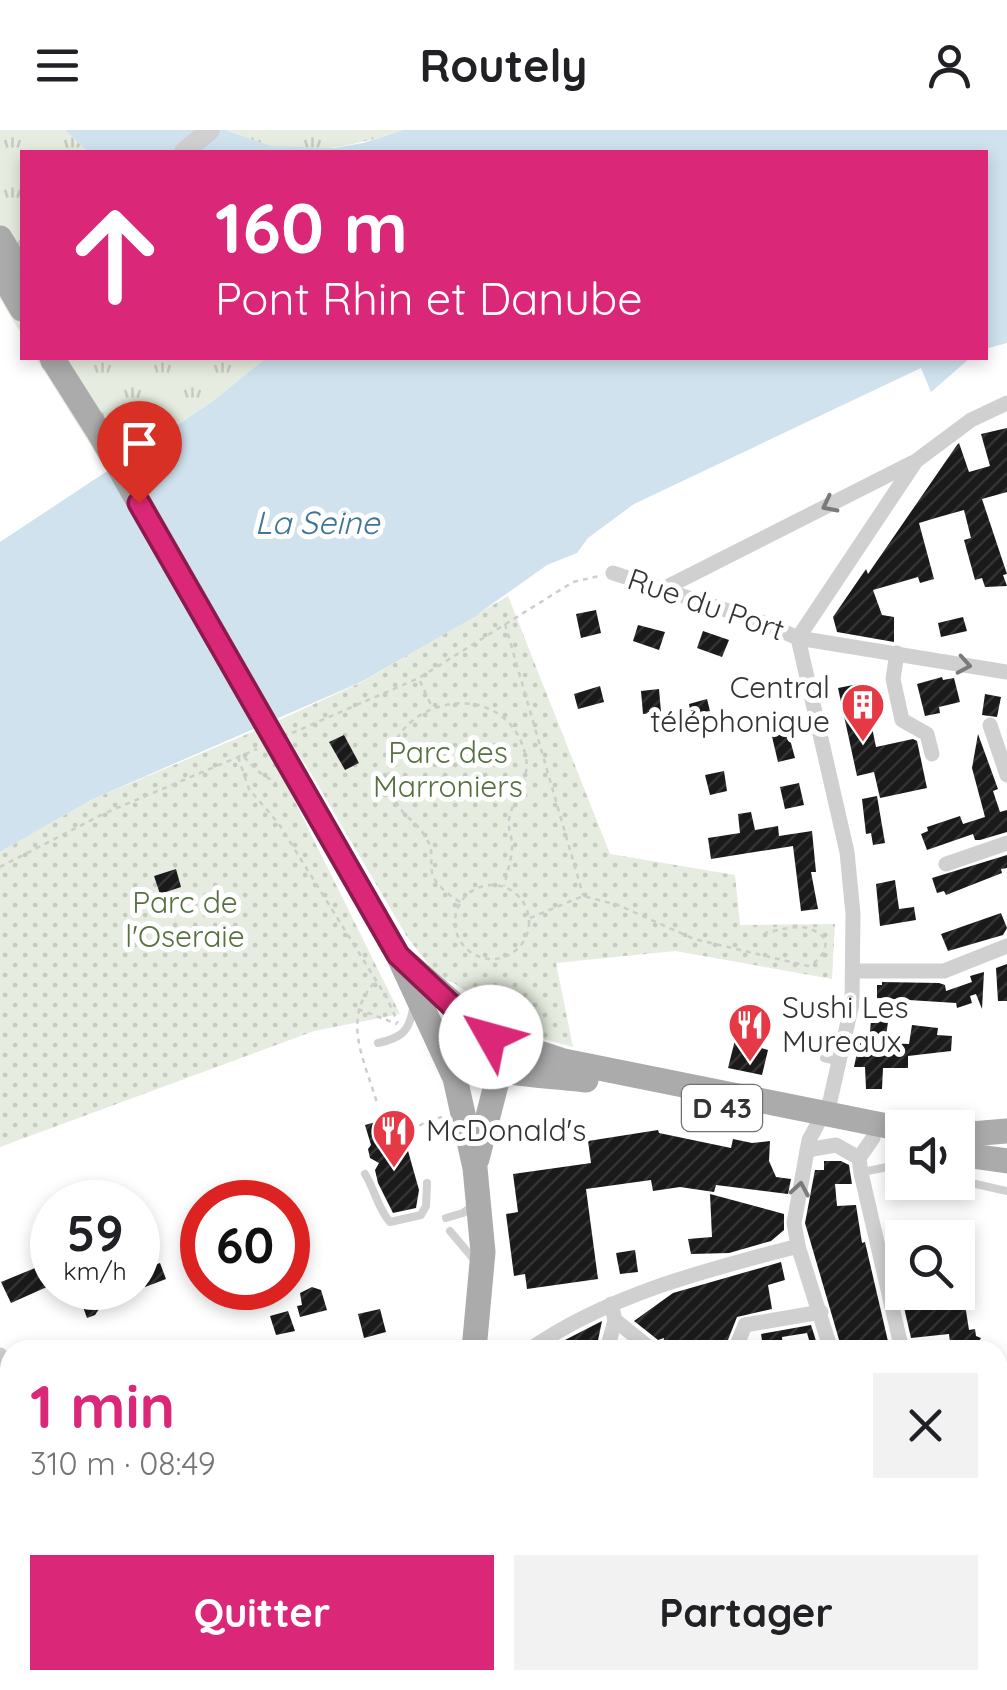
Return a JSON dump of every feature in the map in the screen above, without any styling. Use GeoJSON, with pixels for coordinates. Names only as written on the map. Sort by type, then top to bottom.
{"type":"FeatureCollection","features":[{"type":"Feature","properties":{"kind":"main road"},"geometry":{"type":"LineString","coordinates":[[0,238],[20,304]]}},
{"type":"Feature","properties":{"kind":"main road"},"geometry":{"type":"LineString","coordinates":[[53,360],[100,434]]}},
{"type":"Feature","properties":{"kind":"main road"},"geometry":{"type":"LineString","coordinates":[[65,360],[100,434],[289,780],[398,955],[416,994]]}},
{"type":"Feature","properties":{"kind":"main road"},"geometry":{"type":"LineString","coordinates":[[398,955],[491,1037],[497,1071],[474,1168]]}},
{"type":"Feature","properties":{"kind":"main road","name":"D 43"},"geometry":{"type":"LineString","coordinates":[[416,994],[436,1037],[460,1069],[582,1079],[815,1131],[885,1129]]}},
{"type":"Feature","properties":{"kind":"main road"},"geometry":{"type":"LineString","coordinates":[[478,1340],[482,1269],[478,1202],[460,1069],[491,1037]]}},
{"type":"Feature","properties":{"kind":"main road","name":"D 43"},"geometry":{"type":"LineString","coordinates":[[491,1037],[815,1131],[864,1156],[885,1149]]}},
{"type":"Feature","properties":{"kind":"main road"},"geometry":{"type":"LineString","coordinates":[[491,1105],[541,1076]]}},
{"type":"Feature","properties":{"kind":"main road"},"geometry":{"type":"LineString","coordinates":[[975,1133],[1007,1131]]}},
{"type":"Feature","properties":{"kind":"main road"},"geometry":{"type":"LineString","coordinates":[[975,1156],[1007,1161]]}},
{"type":"Feature","properties":{"kind":"street"},"geometry":{"type":"LineString","coordinates":[[186,150],[210,130]]}},
{"type":"Feature","properties":{"kind":"street"},"geometry":{"type":"LineString","coordinates":[[662,590],[916,462],[971,420],[1007,403]]}},
{"type":"Feature","properties":{"kind":"street"},"geometry":{"type":"LineString","coordinates":[[828,1340],[794,1223],[815,1131],[830,1101],[832,1060],[852,1004],[854,914],[847,852],[798,638],[916,462]]}},
{"type":"Feature","properties":{"kind":"street","name":"Rue du Port"},"geometry":{"type":"LineString","coordinates":[[613,572],[798,638],[1007,672]]}},
{"type":"Feature","properties":{"kind":"street"},"geometry":{"type":"LineString","coordinates":[[898,654],[894,679],[902,720],[928,734],[932,754]]}},
{"type":"Feature","properties":{"kind":"street"},"geometry":{"type":"LineString","coordinates":[[990,725],[1007,775]]}},
{"type":"Feature","properties":{"kind":"street"},"geometry":{"type":"LineString","coordinates":[[946,864],[1007,843]]}},
{"type":"Feature","properties":{"kind":"street"},"geometry":{"type":"LineString","coordinates":[[853,971],[944,971],[1007,946]]}},
{"type":"Feature","properties":{"kind":"street"},"geometry":{"type":"LineString","coordinates":[[864,1156],[900,1340]]}},
{"type":"Feature","properties":{"kind":"street"},"geometry":{"type":"LineString","coordinates":[[543,1340],[564,1325],[613,1312],[798,1246]]}},
{"type":"Feature","properties":{"kind":"street"},"geometry":{"type":"LineString","coordinates":[[609,1340],[613,1312]]}},
{"type":"Feature","properties":{"kind":"street"},"geometry":{"type":"LineString","coordinates":[[613,1312],[642,1340]]}},
{"type":"Feature","properties":{"kind":"street"},"geometry":{"type":"LineString","coordinates":[[739,1340],[745,1325],[821,1312]]}},
{"type":"Feature","properties":{"kind":"lane"},"geometry":{"type":"LineString","coordinates":[[378,1043],[398,1038],[410,1028],[416,994]]}},
{"type":"Feature","properties":{"kind":"lane"},"geometry":{"type":"LineString","coordinates":[[864,1156],[885,1166]]}},
{"type":"Feature","properties":{"kind":"lane"},"geometry":{"type":"LineString","coordinates":[[364,1174],[375,1190],[381,1212],[390,1222],[421,1215],[426,1206],[427,1183]]}},
{"type":"Feature","properties":{"kind":"lane"},"geometry":{"type":"LineString","coordinates":[[975,1184],[1007,1191]]}},
{"type":"Feature","properties":{"kind":"lane"},"geometry":{"type":"LineString","coordinates":[[446,1218],[464,1213],[478,1202]]}},
{"type":"Feature","properties":{"kind":"lane"},"geometry":{"type":"LineString","coordinates":[[450,1230],[482,1269]]}},
{"type":"Feature","properties":{"kind":"path"},"geometry":{"type":"LineString","coordinates":[[291,734],[419,678],[573,582],[613,572]]}},
{"type":"Feature","properties":{"kind":"path"},"geometry":{"type":"LineString","coordinates":[[504,622],[583,896]]}},
{"type":"Feature","properties":{"kind":"path"},"geometry":{"type":"LineString","coordinates":[[419,678],[432,706]]}},
{"type":"Feature","properties":{"kind":"path"},"geometry":{"type":"LineString","coordinates":[[460,902],[438,888],[432,877],[424,834],[403,815],[390,779],[398,739],[408,724],[432,706],[459,702],[478,705],[509,725],[524,748],[524,782],[508,824],[512,848],[504,886]]}},
{"type":"Feature","properties":{"kind":"path"},"geometry":{"type":"LineString","coordinates":[[0,868],[103,814],[259,748]]}},
{"type":"Feature","properties":{"kind":"path"},"geometry":{"type":"LineString","coordinates":[[240,756],[274,782],[289,780]]}},
{"type":"Feature","properties":{"kind":"path"},"geometry":{"type":"LineString","coordinates":[[240,756],[248,789],[278,824],[376,981],[398,1024],[358,1008]]}},
{"type":"Feature","properties":{"kind":"path"},"geometry":{"type":"LineString","coordinates":[[504,886],[522,898],[530,918],[526,938],[513,954],[494,960],[474,955],[459,940],[454,921],[460,902],[480,887],[504,886]]}},
{"type":"Feature","properties":{"kind":"path"},"geometry":{"type":"LineString","coordinates":[[530,918],[583,896],[618,905],[694,939],[808,966],[821,959],[826,948],[826,940],[807,926],[765,932]]}},
{"type":"Feature","properties":{"kind":"path"},"geometry":{"type":"LineString","coordinates":[[376,981],[358,1008],[356,1031],[377,1103]]}},
{"type":"Feature","properties":{"kind":"path"},"geometry":{"type":"LineString","coordinates":[[411,1130],[454,1114]]}},
{"type":"Feature","properties":{"kind":"green space"},"geometry":{"type":"Polygon","coordinates":[[[0,130],[65,130],[86,150],[20,150],[20,332],[0,299],[0,130]]]}},
{"type":"Feature","properties":{"kind":"green space"},"geometry":{"type":"Polygon","coordinates":[[[225,130],[403,130],[355,144],[304,149],[264,145],[225,130]]]}},
{"type":"Feature","properties":{"kind":"green space"},"geometry":{"type":"Polygon","coordinates":[[[37,360],[264,360],[213,401],[106,470],[37,360]]]}},
{"type":"Feature","properties":{"kind":"green space","name":"Parc des Marroniers"},"geometry":{"type":"Polygon","coordinates":[[[508,596],[610,854],[735,875],[740,925],[835,924],[832,979],[675,951],[556,963],[573,1047],[529,1035],[454,983],[440,979],[407,937],[277,721],[362,682],[508,596]]]}},
{"type":"Feature","properties":{"kind":"green space","name":"Parc de l'Oseraie"},"geometry":{"type":"Polygon","coordinates":[[[259,729],[400,1014],[314,1031],[0,1147],[0,852],[91,800],[259,729]]]}},
{"type":"Feature","properties":{"kind":"water"},"geometry":{"type":"Polygon","coordinates":[[[65,130],[225,130],[271,146],[334,148],[403,130],[1007,130],[1007,343],[988,348],[988,150],[86,150],[65,130]]]}},
{"type":"Feature","properties":{"kind":"water","name":"La Seine"},"geometry":{"type":"Polygon","coordinates":[[[264,360],[968,360],[931,392],[921,368],[634,504],[588,538],[577,553],[547,565],[474,617],[361,682],[91,800],[0,852],[0,542],[213,401],[264,360]]]}},
{"type":"Feature","properties":{"kind":"building"},"geometry":{"type":"Polygon","coordinates":[[[1007,428],[1007,492],[982,499],[1007,574],[1003,575],[1007,586],[985,587],[982,578],[975,580],[964,540],[971,538],[964,510],[919,523],[934,579],[920,583],[918,577],[873,590],[882,615],[894,617],[894,642],[837,632],[833,617],[866,569],[868,574],[957,445],[969,472],[990,466],[981,434],[1007,428]]]}},
{"type":"Feature","properties":{"kind":"building"},"geometry":{"type":"Polygon","coordinates":[[[596,610],[601,633],[581,638],[576,614],[596,610]]]}},
{"type":"Feature","properties":{"kind":"building"},"geometry":{"type":"Polygon","coordinates":[[[963,617],[967,631],[941,637],[938,623],[963,617]]]}},
{"type":"Feature","properties":{"kind":"building"},"geometry":{"type":"Polygon","coordinates":[[[638,625],[665,632],[659,650],[633,641],[638,625]]]}},
{"type":"Feature","properties":{"kind":"building"},"geometry":{"type":"Polygon","coordinates":[[[703,631],[729,640],[722,657],[697,648],[703,631]]]}},
{"type":"Feature","properties":{"kind":"building"},"geometry":{"type":"Polygon","coordinates":[[[954,678],[960,702],[939,707],[940,713],[925,716],[917,684],[954,678]]]}},
{"type":"Feature","properties":{"kind":"building","name":"Central téléphonique"},"geometry":{"type":"Polygon","coordinates":[[[863,683],[876,747],[917,741],[927,788],[880,798],[874,772],[857,776],[838,688],[863,683]]]}},
{"type":"Feature","properties":{"kind":"building"},"geometry":{"type":"Polygon","coordinates":[[[600,686],[604,702],[578,709],[574,694],[600,686]]]}},
{"type":"Feature","properties":{"kind":"building"},"geometry":{"type":"Polygon","coordinates":[[[659,689],[661,712],[643,714],[641,691],[659,689]]]}},
{"type":"Feature","properties":{"kind":"building"},"geometry":{"type":"Polygon","coordinates":[[[985,694],[1001,697],[997,717],[982,715],[985,694]]]}},
{"type":"Feature","properties":{"kind":"building"},"geometry":{"type":"Polygon","coordinates":[[[707,699],[711,715],[692,719],[689,704],[707,699]]]}},
{"type":"Feature","properties":{"kind":"building"},"geometry":{"type":"Polygon","coordinates":[[[785,721],[795,758],[778,762],[769,724],[785,721]]]}},
{"type":"Feature","properties":{"kind":"building"},"geometry":{"type":"Polygon","coordinates":[[[978,734],[998,789],[993,791],[1000,812],[1007,810],[1007,832],[980,840],[975,840],[973,834],[927,850],[921,834],[928,831],[927,827],[960,816],[963,824],[985,817],[972,768],[978,734]]]}},
{"type":"Feature","properties":{"kind":"building"},"geometry":{"type":"Polygon","coordinates":[[[344,735],[359,763],[345,770],[329,742],[344,735]]]}},
{"type":"Feature","properties":{"kind":"building"},"geometry":{"type":"Polygon","coordinates":[[[724,771],[727,791],[710,795],[705,775],[724,771]]]}},
{"type":"Feature","properties":{"kind":"building"},"geometry":{"type":"Polygon","coordinates":[[[799,783],[804,805],[785,809],[780,787],[799,783]]]}},
{"type":"Feature","properties":{"kind":"building"},"geometry":{"type":"Polygon","coordinates":[[[877,796],[885,843],[873,845],[871,833],[866,834],[862,799],[877,796]]]}},
{"type":"Feature","properties":{"kind":"building"},"geometry":{"type":"Polygon","coordinates":[[[751,812],[755,830],[778,826],[779,836],[812,831],[816,872],[811,872],[818,909],[801,911],[793,846],[711,859],[708,838],[740,833],[738,814],[751,812]]]}},
{"type":"Feature","properties":{"kind":"building"},"geometry":{"type":"Polygon","coordinates":[[[1007,855],[1007,868],[1001,869],[1002,873],[946,895],[944,891],[937,893],[932,878],[1007,855]]]}},
{"type":"Feature","properties":{"kind":"building"},"geometry":{"type":"Polygon","coordinates":[[[176,869],[181,887],[160,894],[154,876],[176,869]]]}},
{"type":"Feature","properties":{"kind":"building"},"geometry":{"type":"Polygon","coordinates":[[[895,880],[899,909],[914,907],[916,920],[880,926],[876,884],[895,880]]]}},
{"type":"Feature","properties":{"kind":"building"},"geometry":{"type":"Polygon","coordinates":[[[1001,913],[1007,928],[1003,935],[948,951],[941,934],[1001,913]]]}},
{"type":"Feature","properties":{"kind":"building"},"geometry":{"type":"Polygon","coordinates":[[[1007,964],[1007,1001],[998,1001],[996,968],[1007,964]]]}},
{"type":"Feature","properties":{"kind":"building"},"geometry":{"type":"Polygon","coordinates":[[[984,972],[982,1009],[976,994],[970,996],[972,1003],[957,1008],[956,1003],[877,998],[877,985],[882,982],[939,983],[945,985],[946,991],[972,982],[970,976],[984,972]]]}},
{"type":"Feature","properties":{"kind":"building"},"geometry":{"type":"Polygon","coordinates":[[[871,1020],[888,1022],[885,1043],[909,1044],[912,1025],[938,1028],[937,1035],[952,1036],[951,1051],[908,1056],[908,1068],[883,1068],[882,1089],[866,1089],[865,1067],[854,1067],[859,1043],[869,1043],[871,1020]]]}},
{"type":"Feature","properties":{"kind":"building"},"geometry":{"type":"Polygon","coordinates":[[[735,1040],[768,1050],[762,1075],[728,1068],[735,1040]]]}},
{"type":"Feature","properties":{"kind":"building","name":"McDonald's"},"geometry":{"type":"Polygon","coordinates":[[[383,1120],[388,1137],[405,1140],[419,1190],[416,1208],[393,1213],[378,1183],[375,1170],[379,1163],[370,1158],[365,1125],[383,1120]]]}},
{"type":"Feature","properties":{"kind":"building"},"geometry":{"type":"Polygon","coordinates":[[[658,1130],[731,1148],[733,1139],[770,1141],[769,1161],[776,1177],[791,1179],[788,1194],[716,1185],[714,1192],[680,1187],[653,1191],[651,1180],[586,1189],[598,1279],[527,1289],[525,1274],[514,1276],[506,1214],[518,1212],[513,1174],[591,1163],[588,1141],[658,1130]]]}},
{"type":"Feature","properties":{"kind":"building"},"geometry":{"type":"Polygon","coordinates":[[[824,1161],[849,1165],[852,1184],[835,1184],[837,1206],[856,1205],[888,1340],[839,1340],[805,1223],[815,1170],[824,1170],[824,1161]]]}},
{"type":"Feature","properties":{"kind":"building"},"geometry":{"type":"Polygon","coordinates":[[[710,1194],[784,1214],[784,1230],[771,1241],[729,1253],[691,1254],[688,1239],[712,1237],[710,1194]]]}},
{"type":"Feature","properties":{"kind":"building"},"geometry":{"type":"Polygon","coordinates":[[[635,1250],[638,1272],[620,1274],[616,1253],[635,1250]]]}},
{"type":"Feature","properties":{"kind":"building"},"geometry":{"type":"Polygon","coordinates":[[[781,1262],[785,1280],[768,1285],[772,1309],[737,1317],[728,1340],[658,1340],[634,1321],[673,1293],[781,1262]]]}},
{"type":"Feature","properties":{"kind":"building"},"geometry":{"type":"Polygon","coordinates":[[[30,1270],[30,1294],[11,1303],[1,1282],[30,1270]]]}},
{"type":"Feature","properties":{"kind":"building"},"geometry":{"type":"Polygon","coordinates":[[[310,1288],[321,1290],[327,1310],[300,1317],[298,1310],[310,1310],[310,1288]]]}},
{"type":"Feature","properties":{"kind":"building"},"geometry":{"type":"Polygon","coordinates":[[[380,1309],[386,1332],[364,1338],[358,1314],[380,1309]]]}},
{"type":"Feature","properties":{"kind":"building"},"geometry":{"type":"Polygon","coordinates":[[[84,1310],[98,1310],[95,1315],[87,1318],[84,1310]]]}},
{"type":"Feature","properties":{"kind":"building"},"geometry":{"type":"Polygon","coordinates":[[[904,1310],[966,1310],[969,1330],[975,1329],[976,1336],[981,1338],[950,1340],[949,1334],[911,1338],[904,1310]]]}},
{"type":"Feature","properties":{"kind":"building"},"geometry":{"type":"Polygon","coordinates":[[[288,1311],[295,1331],[276,1335],[270,1316],[288,1311]]]}},
{"type":"Feature","properties":{"kind":"building"},"geometry":{"type":"Polygon","coordinates":[[[602,1321],[598,1340],[565,1340],[602,1321]]]}},
{"type":"Feature","properties":{"kind":"building"},"geometry":{"type":"Polygon","coordinates":[[[811,1325],[816,1340],[809,1340],[807,1333],[782,1340],[762,1340],[761,1334],[811,1325]]]}},
{"type":"Feature","properties":{"kind":"place","name":"Central téléphonique"},"geometry":{"type":"Point","coordinates":[863,743]}},
{"type":"Feature","properties":{"kind":"place","name":"Sushi Les Mureaux"},"geometry":{"type":"Point","coordinates":[750,1063]}},
{"type":"Feature","properties":{"kind":"place","name":"McDonald's"},"geometry":{"type":"Point","coordinates":[394,1169]}},
{"type":"Feature","properties":{"kind":"route"},"geometry":{"type":"LineString","coordinates":[[139,503],[398,955],[491,1037]]}}]}
